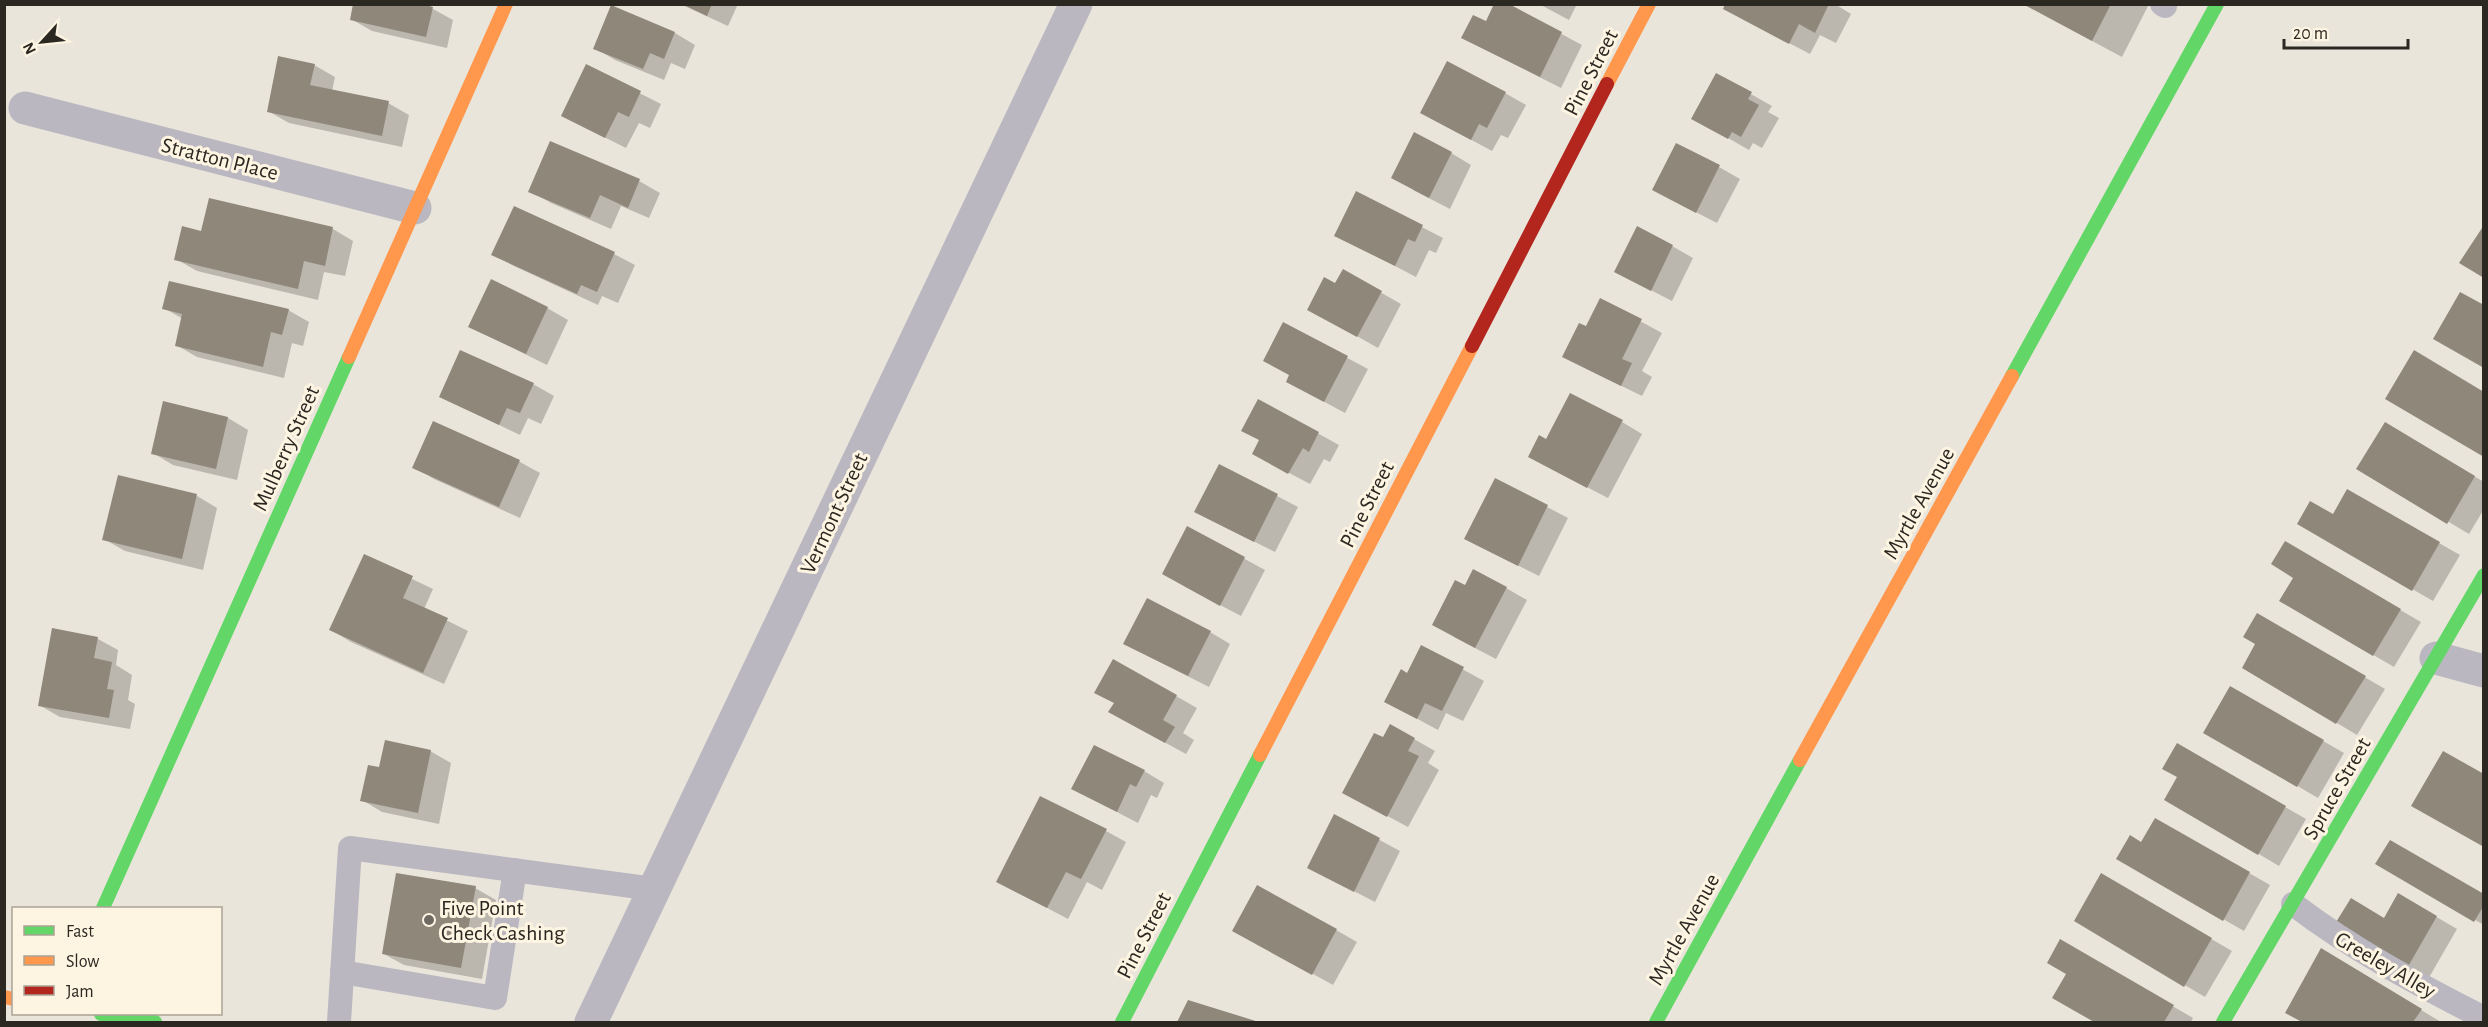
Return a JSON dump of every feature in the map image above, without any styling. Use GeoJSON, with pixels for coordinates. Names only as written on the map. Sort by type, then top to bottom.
{"type":"FeatureCollection","features":[{"type":"Feature","properties":{"kind":"street","name":"Mulberry Street"},"geometry":{"type":"LineString","coordinates":[[104,907],[506,4]]}},
{"type":"Feature","properties":{"kind":"street","name":"Vermont Street"},"geometry":{"type":"LineString","coordinates":[[591,1023],[1076,4]]}},
{"type":"Feature","properties":{"kind":"street","name":"Pine Street"},"geometry":{"type":"LineString","coordinates":[[1122,1023],[1649,4]]}},
{"type":"Feature","properties":{"kind":"street","name":"Myrtle Avenue"},"geometry":{"type":"LineString","coordinates":[[1656,1023],[2217,4]]}},
{"type":"Feature","properties":{"kind":"street","name":"Stratton Place"},"geometry":{"type":"LineString","coordinates":[[25,108],[415,208]]}},
{"type":"Feature","properties":{"kind":"street","name":"Spruce Street"},"geometry":{"type":"LineString","coordinates":[[2223,1023],[2484,575]]}},
{"type":"Feature","properties":{"kind":"street"},"geometry":{"type":"LineString","coordinates":[[2436,658],[2484,670]]}},
{"type":"Feature","properties":{"kind":"street"},"geometry":{"type":"LineString","coordinates":[[107,1015],[155,1023]]}},
{"type":"Feature","properties":{"kind":"lane"},"geometry":{"type":"LineString","coordinates":[[339,1023],[350,848],[654,889]]}},
{"type":"Feature","properties":{"kind":"lane"},"geometry":{"type":"LineString","coordinates":[[342,972],[495,998],[515,870]]}},
{"type":"Feature","properties":{"kind":"lane","name":"Greeley Alley"},"geometry":{"type":"LineString","coordinates":[[2293,904],[2397,974],[2484,1018]]}},
{"type":"Feature","properties":{"kind":"building"},"geometry":{"type":"Polygon","coordinates":[[[353,4],[422,4],[433,7],[426,37],[350,20],[353,4]]]}},
{"type":"Feature","properties":{"kind":"building"},"geometry":{"type":"Polygon","coordinates":[[[682,4],[712,4],[707,16],[682,4]]]}},
{"type":"Feature","properties":{"kind":"building"},"geometry":{"type":"Polygon","coordinates":[[[1494,4],[1509,4],[1562,32],[1540,77],[1461,38],[1473,15],[1486,21],[1494,4]]]}},
{"type":"Feature","properties":{"kind":"building"},"geometry":{"type":"Polygon","coordinates":[[[1725,4],[1829,4],[1815,33],[1799,24],[1789,44],[1723,9],[1725,4]]]}},
{"type":"Feature","properties":{"kind":"building"},"geometry":{"type":"Polygon","coordinates":[[[2023,4],[2111,4],[2092,41],[2023,4]]]}},
{"type":"Feature","properties":{"kind":"building"},"geometry":{"type":"Polygon","coordinates":[[[611,5],[675,32],[664,59],[650,53],[643,69],[593,49],[611,5]]]}},
{"type":"Feature","properties":{"kind":"building"},"geometry":{"type":"Polygon","coordinates":[[[278,56],[315,64],[310,85],[389,101],[382,136],[267,112],[278,56]]]}},
{"type":"Feature","properties":{"kind":"building"},"geometry":{"type":"Polygon","coordinates":[[[1447,61],[1506,92],[1487,128],[1479,124],[1471,140],[1420,113],[1447,61]]]}},
{"type":"Feature","properties":{"kind":"building"},"geometry":{"type":"Polygon","coordinates":[[[586,64],[641,91],[629,117],[618,112],[605,138],[561,116],[586,64]]]}},
{"type":"Feature","properties":{"kind":"building"},"geometry":{"type":"Polygon","coordinates":[[[1716,73],[1752,92],[1748,99],[1759,105],[1741,137],[1732,132],[1728,139],[1691,119],[1716,73]]]}},
{"type":"Feature","properties":{"kind":"building"},"geometry":{"type":"Polygon","coordinates":[[[1414,132],[1452,152],[1429,198],[1391,178],[1414,132]]]}},
{"type":"Feature","properties":{"kind":"building"},"geometry":{"type":"Polygon","coordinates":[[[550,141],[640,179],[628,208],[600,195],[590,218],[528,192],[550,141]]]}},
{"type":"Feature","properties":{"kind":"building"},"geometry":{"type":"Polygon","coordinates":[[[1676,143],[1720,165],[1696,213],[1652,190],[1676,143]]]}},
{"type":"Feature","properties":{"kind":"building"},"geometry":{"type":"Polygon","coordinates":[[[1356,191],[1423,225],[1415,242],[1408,239],[1395,266],[1334,236],[1356,191]]]}},
{"type":"Feature","properties":{"kind":"building"},"geometry":{"type":"Polygon","coordinates":[[[209,198],[333,227],[325,266],[304,261],[298,289],[174,260],[182,226],[201,231],[209,198]]]}},
{"type":"Feature","properties":{"kind":"building"},"geometry":{"type":"Polygon","coordinates":[[[514,206],[615,252],[597,292],[581,285],[577,294],[491,255],[514,206]]]}},
{"type":"Feature","properties":{"kind":"building"},"geometry":{"type":"Polygon","coordinates":[[[2484,225],[2484,278],[2459,263],[2484,225]]]}},
{"type":"Feature","properties":{"kind":"building"},"geometry":{"type":"Polygon","coordinates":[[[1637,226],[1673,245],[1651,291],[1614,272],[1637,226]]]}},
{"type":"Feature","properties":{"kind":"building"},"geometry":{"type":"Polygon","coordinates":[[[1343,269],[1382,291],[1357,337],[1307,310],[1324,277],[1335,283],[1343,269]]]}},
{"type":"Feature","properties":{"kind":"building"},"geometry":{"type":"Polygon","coordinates":[[[491,279],[548,307],[526,354],[468,327],[491,279]]]}},
{"type":"Feature","properties":{"kind":"building"},"geometry":{"type":"Polygon","coordinates":[[[169,281],[289,309],[282,335],[271,332],[263,367],[175,346],[182,314],[162,309],[169,281]]]}},
{"type":"Feature","properties":{"kind":"building"},"geometry":{"type":"Polygon","coordinates":[[[2460,292],[2484,305],[2484,368],[2433,339],[2460,292]]]}},
{"type":"Feature","properties":{"kind":"building"},"geometry":{"type":"Polygon","coordinates":[[[1600,298],[1642,319],[1622,359],[1632,363],[1621,386],[1562,357],[1579,323],[1586,326],[1600,298]]]}},
{"type":"Feature","properties":{"kind":"building"},"geometry":{"type":"Polygon","coordinates":[[[1283,322],[1348,356],[1324,402],[1286,382],[1289,375],[1263,361],[1283,322]]]}},
{"type":"Feature","properties":{"kind":"building"},"geometry":{"type":"Polygon","coordinates":[[[460,350],[534,383],[520,413],[507,408],[499,425],[439,397],[460,350]]]}},
{"type":"Feature","properties":{"kind":"building"},"geometry":{"type":"Polygon","coordinates":[[[2414,350],[2484,392],[2484,457],[2385,399],[2414,350]]]}},
{"type":"Feature","properties":{"kind":"building"},"geometry":{"type":"Polygon","coordinates":[[[1570,393],[1623,420],[1587,488],[1528,457],[1539,435],[1546,439],[1570,393]]]}},
{"type":"Feature","properties":{"kind":"building"},"geometry":{"type":"Polygon","coordinates":[[[1258,399],[1319,432],[1309,452],[1303,448],[1288,474],[1252,454],[1259,440],[1241,431],[1258,399]]]}},
{"type":"Feature","properties":{"kind":"building"},"geometry":{"type":"Polygon","coordinates":[[[163,401],[228,417],[216,469],[151,454],[163,401]]]}},
{"type":"Feature","properties":{"kind":"building"},"geometry":{"type":"Polygon","coordinates":[[[433,421],[520,460],[499,507],[412,468],[433,421]]]}},
{"type":"Feature","properties":{"kind":"building"},"geometry":{"type":"Polygon","coordinates":[[[2385,422],[2475,476],[2447,524],[2356,469],[2385,422]]]}},
{"type":"Feature","properties":{"kind":"building"},"geometry":{"type":"Polygon","coordinates":[[[1219,464],[1278,494],[1254,542],[1194,512],[1219,464]]]}},
{"type":"Feature","properties":{"kind":"building"},"geometry":{"type":"Polygon","coordinates":[[[118,475],[197,494],[182,559],[102,540],[118,475]]]}},
{"type":"Feature","properties":{"kind":"building"},"geometry":{"type":"Polygon","coordinates":[[[1495,478],[1548,505],[1518,566],[1464,539],[1495,478]]]}},
{"type":"Feature","properties":{"kind":"building"},"geometry":{"type":"Polygon","coordinates":[[[2347,489],[2440,542],[2412,591],[2297,524],[2310,501],[2333,514],[2347,489]]]}},
{"type":"Feature","properties":{"kind":"building"},"geometry":{"type":"Polygon","coordinates":[[[1187,526],[1245,557],[1220,606],[1162,574],[1187,526]]]}},
{"type":"Feature","properties":{"kind":"building"},"geometry":{"type":"Polygon","coordinates":[[[2285,541],[2401,609],[2373,656],[2279,601],[2293,578],[2271,564],[2285,541]]]}},
{"type":"Feature","properties":{"kind":"building"},"geometry":{"type":"Polygon","coordinates":[[[364,554],[413,576],[403,598],[448,618],[423,673],[329,630],[364,554]]]}},
{"type":"Feature","properties":{"kind":"building"},"geometry":{"type":"Polygon","coordinates":[[[1473,569],[1507,587],[1475,648],[1432,625],[1455,580],[1465,585],[1473,569]]]}},
{"type":"Feature","properties":{"kind":"building"},"geometry":{"type":"Polygon","coordinates":[[[1147,598],[1211,631],[1188,676],[1123,644],[1147,598]]]}},
{"type":"Feature","properties":{"kind":"building"},"geometry":{"type":"Polygon","coordinates":[[[2257,613],[2366,676],[2336,724],[2242,668],[2255,644],[2243,637],[2257,613]]]}},
{"type":"Feature","properties":{"kind":"building"},"geometry":{"type":"Polygon","coordinates":[[[52,628],[98,637],[94,658],[112,662],[107,689],[114,690],[109,718],[38,706],[52,628]]]}},
{"type":"Feature","properties":{"kind":"building"},"geometry":{"type":"Polygon","coordinates":[[[1421,645],[1464,667],[1442,711],[1425,703],[1417,719],[1384,702],[1401,669],[1407,673],[1421,645]]]}},
{"type":"Feature","properties":{"kind":"building"},"geometry":{"type":"Polygon","coordinates":[[[1113,659],[1177,695],[1163,720],[1175,727],[1165,743],[1108,712],[1114,703],[1094,693],[1113,659]]]}},
{"type":"Feature","properties":{"kind":"building"},"geometry":{"type":"Polygon","coordinates":[[[2230,686],[2324,740],[2297,787],[2203,733],[2230,686]]]}},
{"type":"Feature","properties":{"kind":"building"},"geometry":{"type":"Polygon","coordinates":[[[1390,724],[1415,738],[1408,751],[1419,756],[1387,817],[1342,793],[1374,733],[1383,737],[1390,724]]]}},
{"type":"Feature","properties":{"kind":"building"},"geometry":{"type":"Polygon","coordinates":[[[385,740],[431,750],[418,813],[360,801],[368,765],[379,767],[385,740]]]}},
{"type":"Feature","properties":{"kind":"building"},"geometry":{"type":"Polygon","coordinates":[[[2177,743],[2286,806],[2258,855],[2164,800],[2177,777],[2162,769],[2177,743]]]}},
{"type":"Feature","properties":{"kind":"building"},"geometry":{"type":"Polygon","coordinates":[[[1094,745],[1145,770],[1136,787],[1130,784],[1117,812],[1071,789],[1094,745]]]}},
{"type":"Feature","properties":{"kind":"building"},"geometry":{"type":"Polygon","coordinates":[[[2443,751],[2484,774],[2484,847],[2411,806],[2443,751]]]}},
{"type":"Feature","properties":{"kind":"building"},"geometry":{"type":"Polygon","coordinates":[[[1040,796],[1107,829],[1081,879],[1066,872],[1047,908],[996,882],[1040,796]]]}},
{"type":"Feature","properties":{"kind":"building"},"geometry":{"type":"Polygon","coordinates":[[[1334,814],[1380,838],[1354,892],[1307,868],[1334,814]]]}},
{"type":"Feature","properties":{"kind":"building"},"geometry":{"type":"Polygon","coordinates":[[[2155,818],[2250,872],[2223,921],[2116,859],[2130,835],[2141,842],[2155,818]]]}},
{"type":"Feature","properties":{"kind":"building"},"geometry":{"type":"Polygon","coordinates":[[[2390,840],[2484,894],[2484,905],[2474,922],[2375,864],[2390,840]]]}},
{"type":"Feature","properties":{"kind":"building","name":"Five Point Check Cashing"},"geometry":{"type":"Polygon","coordinates":[[[396,873],[476,886],[461,968],[382,954],[396,873]]]}},
{"type":"Feature","properties":{"kind":"building"},"geometry":{"type":"Polygon","coordinates":[[[2101,873],[2212,938],[2184,987],[2074,921],[2101,873]]]}},
{"type":"Feature","properties":{"kind":"building"},"geometry":{"type":"Polygon","coordinates":[[[1257,885],[1337,929],[1312,975],[1232,931],[1257,885]]]}},
{"type":"Feature","properties":{"kind":"building"},"geometry":{"type":"Polygon","coordinates":[[[2398,893],[2437,916],[2406,970],[2333,927],[2351,898],[2384,918],[2398,893]]]}},
{"type":"Feature","properties":{"kind":"building"},"geometry":{"type":"Polygon","coordinates":[[[2060,939],[2174,1005],[2164,1022],[2094,1022],[2052,998],[2066,974],[2047,963],[2060,939]]]}},
{"type":"Feature","properties":{"kind":"building"},"geometry":{"type":"Polygon","coordinates":[[[2321,948],[2422,1009],[2413,1022],[2302,1022],[2285,1013],[2321,948]]]}},
{"type":"Feature","properties":{"kind":"building"},"geometry":{"type":"Polygon","coordinates":[[[1188,1000],[1259,1022],[1177,1022],[1188,1000]]]}},
{"type":"Feature","properties":{"kind":"traffic: fast"},"geometry":{"type":"LineString","coordinates":[[2012,376],[2217,4]]}},
{"type":"Feature","properties":{"kind":"traffic: fast"},"geometry":{"type":"LineString","coordinates":[[103,907],[349,357]]}},
{"type":"Feature","properties":{"kind":"traffic: fast"},"geometry":{"type":"LineString","coordinates":[[2223,1022],[2484,575]]}},
{"type":"Feature","properties":{"kind":"traffic: fast"},"geometry":{"type":"LineString","coordinates":[[1122,1022],[1260,755]]}},
{"type":"Feature","properties":{"kind":"traffic: fast"},"geometry":{"type":"LineString","coordinates":[[1656,1022],[1800,760]]}},
{"type":"Feature","properties":{"kind":"traffic: fast"},"geometry":{"type":"LineString","coordinates":[[108,1015],[155,1022]]}},
{"type":"Feature","properties":{"kind":"traffic: slow"},"geometry":{"type":"LineString","coordinates":[[349,357],[506,4]]}},
{"type":"Feature","properties":{"kind":"traffic: slow"},"geometry":{"type":"LineString","coordinates":[[1607,84],[1649,4]]}},
{"type":"Feature","properties":{"kind":"traffic: slow"},"geometry":{"type":"LineString","coordinates":[[1260,755],[1472,346]]}},
{"type":"Feature","properties":{"kind":"traffic: slow"},"geometry":{"type":"LineString","coordinates":[[1800,760],[2012,376]]}},
{"type":"Feature","properties":{"kind":"traffic: slow"},"geometry":{"type":"LineString","coordinates":[[4,997],[12,999]]}},
{"type":"Feature","properties":{"kind":"traffic: jam"},"geometry":{"type":"LineString","coordinates":[[1472,346],[1607,84]]}},
{"type":"Feature","properties":{"kind":"place","name":"Five Point Check Cashing"},"geometry":{"type":"Point","coordinates":[429,920]}}]}
